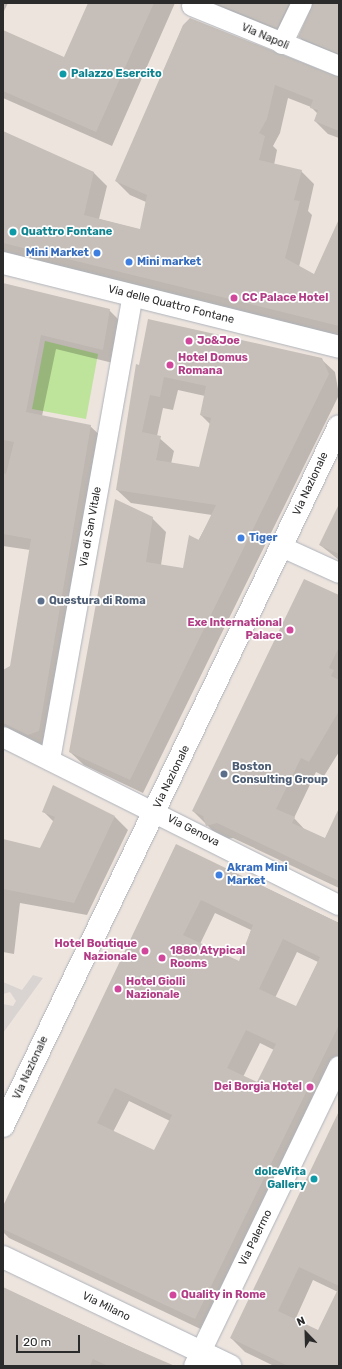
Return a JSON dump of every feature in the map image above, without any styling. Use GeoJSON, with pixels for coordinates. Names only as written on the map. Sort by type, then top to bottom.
{"type":"FeatureCollection","features":[{"type":"Feature","properties":{"kind":"street"},"geometry":{"type":"LineString","coordinates":[[282,44],[302,3]]}},
{"type":"Feature","properties":{"kind":"street","name":"Via Napoli"},"geometry":{"type":"LineString","coordinates":[[192,6],[339,66]]}},
{"type":"Feature","properties":{"kind":"street","name":"Via delle Quattro Fontane"},"geometry":{"type":"LineString","coordinates":[[3,263],[339,347]]}},
{"type":"Feature","properties":{"kind":"street","name":"Via di San Vitale"},"geometry":{"type":"LineString","coordinates":[[50,760],[133,296]]}},
{"type":"Feature","properties":{"kind":"street","name":"Via Nazionale"},"geometry":{"type":"LineString","coordinates":[[3,1126],[339,426]]}},
{"type":"Feature","properties":{"kind":"street"},"geometry":{"type":"LineString","coordinates":[[282,547],[339,573]]}},
{"type":"Feature","properties":{"kind":"street","name":"Via Genova"},"geometry":{"type":"LineString","coordinates":[[3,737],[339,905]]}},
{"type":"Feature","properties":{"kind":"street","name":"Via Palermo"},"geometry":{"type":"LineString","coordinates":[[197,1359],[339,1066]]}},
{"type":"Feature","properties":{"kind":"street","name":"Via Milano"},"geometry":{"type":"LineString","coordinates":[[3,1257],[197,1359],[230,1366]]}},
{"type":"Feature","properties":{"kind":"green space"},"geometry":{"type":"Polygon","coordinates":[[[45,341],[98,354],[86,419],[32,409],[45,341]]]}},
{"type":"Feature","properties":{"kind":"shaded area"},"geometry":{"type":"Polygon","coordinates":[[[33,975],[43,978],[3,1033],[3,1004],[13,1006],[16,1001],[10,992],[3,994],[3,982],[22,990],[33,975]]]}},
{"type":"Feature","properties":{"kind":"building","name":"Palazzo Esercito"},"geometry":{"type":"Polygon","coordinates":[[[88,3],[154,3],[96,132],[3,91],[3,30],[64,57],[88,3]]]}},
{"type":"Feature","properties":{"kind":"building"},"geometry":{"type":"Polygon","coordinates":[[[215,3],[289,3],[277,28],[215,3]]]}},
{"type":"Feature","properties":{"kind":"building"},"geometry":{"type":"Polygon","coordinates":[[[313,3],[339,3],[339,54],[298,37],[313,3]]]}},
{"type":"Feature","properties":{"kind":"building"},"geometry":{"type":"Polygon","coordinates":[[[190,18],[339,77],[339,131],[314,121],[318,110],[310,108],[313,100],[275,85],[267,119],[259,133],[265,136],[259,160],[302,170],[294,200],[300,201],[285,258],[314,274],[339,219],[339,326],[3,243],[3,131],[94,172],[84,215],[140,229],[147,195],[115,181],[183,25],[190,18]]]}},
{"type":"Feature","properties":{"kind":"building"},"geometry":{"type":"Polygon","coordinates":[[[3,283],[110,309],[103,350],[41,335],[26,412],[91,425],[39,731],[28,735],[3,723],[3,670],[10,666],[31,539],[3,534],[3,473],[6,474],[14,442],[3,440],[3,283]]]}},
{"type":"Feature","properties":{"kind":"building"},"geometry":{"type":"Polygon","coordinates":[[[148,319],[322,358],[329,374],[130,780],[69,752],[115,499],[153,517],[146,562],[183,568],[189,535],[199,540],[216,505],[116,490],[136,364],[139,365],[148,319]],[[164,377],[160,397],[150,395],[142,432],[161,436],[156,460],[199,467],[211,418],[200,415],[206,386],[164,377]]]}},
{"type":"Feature","properties":{"kind":"building"},"geometry":{"type":"Polygon","coordinates":[[[339,504],[339,554],[319,545],[339,504]]]}},
{"type":"Feature","properties":{"kind":"building"},"geometry":{"type":"Polygon","coordinates":[[[304,579],[339,595],[339,647],[329,668],[334,670],[331,676],[339,680],[339,711],[309,762],[301,758],[276,809],[295,817],[292,823],[325,838],[339,808],[339,881],[217,823],[206,826],[203,816],[192,811],[304,579]]]}},
{"type":"Feature","properties":{"kind":"building"},"geometry":{"type":"Polygon","coordinates":[[[53,785],[115,816],[74,903],[3,889],[3,839],[40,848],[55,817],[42,812],[53,785]]]}},
{"type":"Feature","properties":{"kind":"building"},"geometry":{"type":"Polygon","coordinates":[[[176,844],[339,923],[339,1025],[195,1319],[3,1229],[3,1206],[176,844]],[[201,900],[183,935],[239,961],[253,925],[201,900]],[[283,939],[259,989],[296,1006],[320,957],[283,939]],[[246,1030],[227,1068],[257,1082],[276,1044],[246,1030]],[[115,1088],[97,1123],[154,1150],[172,1115],[115,1088]]]}},
{"type":"Feature","properties":{"kind":"building"},"geometry":{"type":"Polygon","coordinates":[[[339,1111],[339,1286],[299,1267],[278,1311],[318,1330],[339,1287],[339,1366],[288,1366],[230,1338],[339,1111]]]}},
{"type":"Feature","properties":{"kind":"building"},"geometry":{"type":"Polygon","coordinates":[[[3,1287],[117,1341],[175,1366],[108,1366],[93,1359],[90,1366],[3,1366],[3,1287]]]}},
{"type":"Feature","properties":{"kind":"place","name":"Palazzo Esercito"},"geometry":{"type":"Point","coordinates":[63,74]}},
{"type":"Feature","properties":{"kind":"place","name":"Quattro Fontane"},"geometry":{"type":"Point","coordinates":[13,232]}},
{"type":"Feature","properties":{"kind":"place","name":"Mini Market"},"geometry":{"type":"Point","coordinates":[97,253]}},
{"type":"Feature","properties":{"kind":"place","name":"Mini market"},"geometry":{"type":"Point","coordinates":[129,262]}},
{"type":"Feature","properties":{"kind":"place","name":"CC Palace Hotel"},"geometry":{"type":"Point","coordinates":[234,298]}},
{"type":"Feature","properties":{"kind":"place","name":"Jo&Joe"},"geometry":{"type":"Point","coordinates":[189,341]}},
{"type":"Feature","properties":{"kind":"place","name":"Hotel Domus Romana"},"geometry":{"type":"Point","coordinates":[170,365]}},
{"type":"Feature","properties":{"kind":"place","name":"Tiger"},"geometry":{"type":"Point","coordinates":[241,538]}},
{"type":"Feature","properties":{"kind":"place","name":"Questura di Roma"},"geometry":{"type":"Point","coordinates":[41,601]}},
{"type":"Feature","properties":{"kind":"place","name":"Exe International Palace"},"geometry":{"type":"Point","coordinates":[290,630]}},
{"type":"Feature","properties":{"kind":"place","name":"Boston Consulting Group"},"geometry":{"type":"Point","coordinates":[224,774]}},
{"type":"Feature","properties":{"kind":"place","name":"Akram Mini Market"},"geometry":{"type":"Point","coordinates":[219,875]}},
{"type":"Feature","properties":{"kind":"place","name":"Hotel Boutique Nazionale"},"geometry":{"type":"Point","coordinates":[145,951]}},
{"type":"Feature","properties":{"kind":"place","name":"1880 Atypical Rooms"},"geometry":{"type":"Point","coordinates":[162,958]}},
{"type":"Feature","properties":{"kind":"place","name":"Hotel Giolli Nazionale"},"geometry":{"type":"Point","coordinates":[118,989]}},
{"type":"Feature","properties":{"kind":"place","name":"Dei Borgia Hotel"},"geometry":{"type":"Point","coordinates":[310,1087]}},
{"type":"Feature","properties":{"kind":"place","name":"dolceVita Gallery"},"geometry":{"type":"Point","coordinates":[314,1179]}},
{"type":"Feature","properties":{"kind":"place","name":"Quality in Rome"},"geometry":{"type":"Point","coordinates":[173,1295]}}]}
